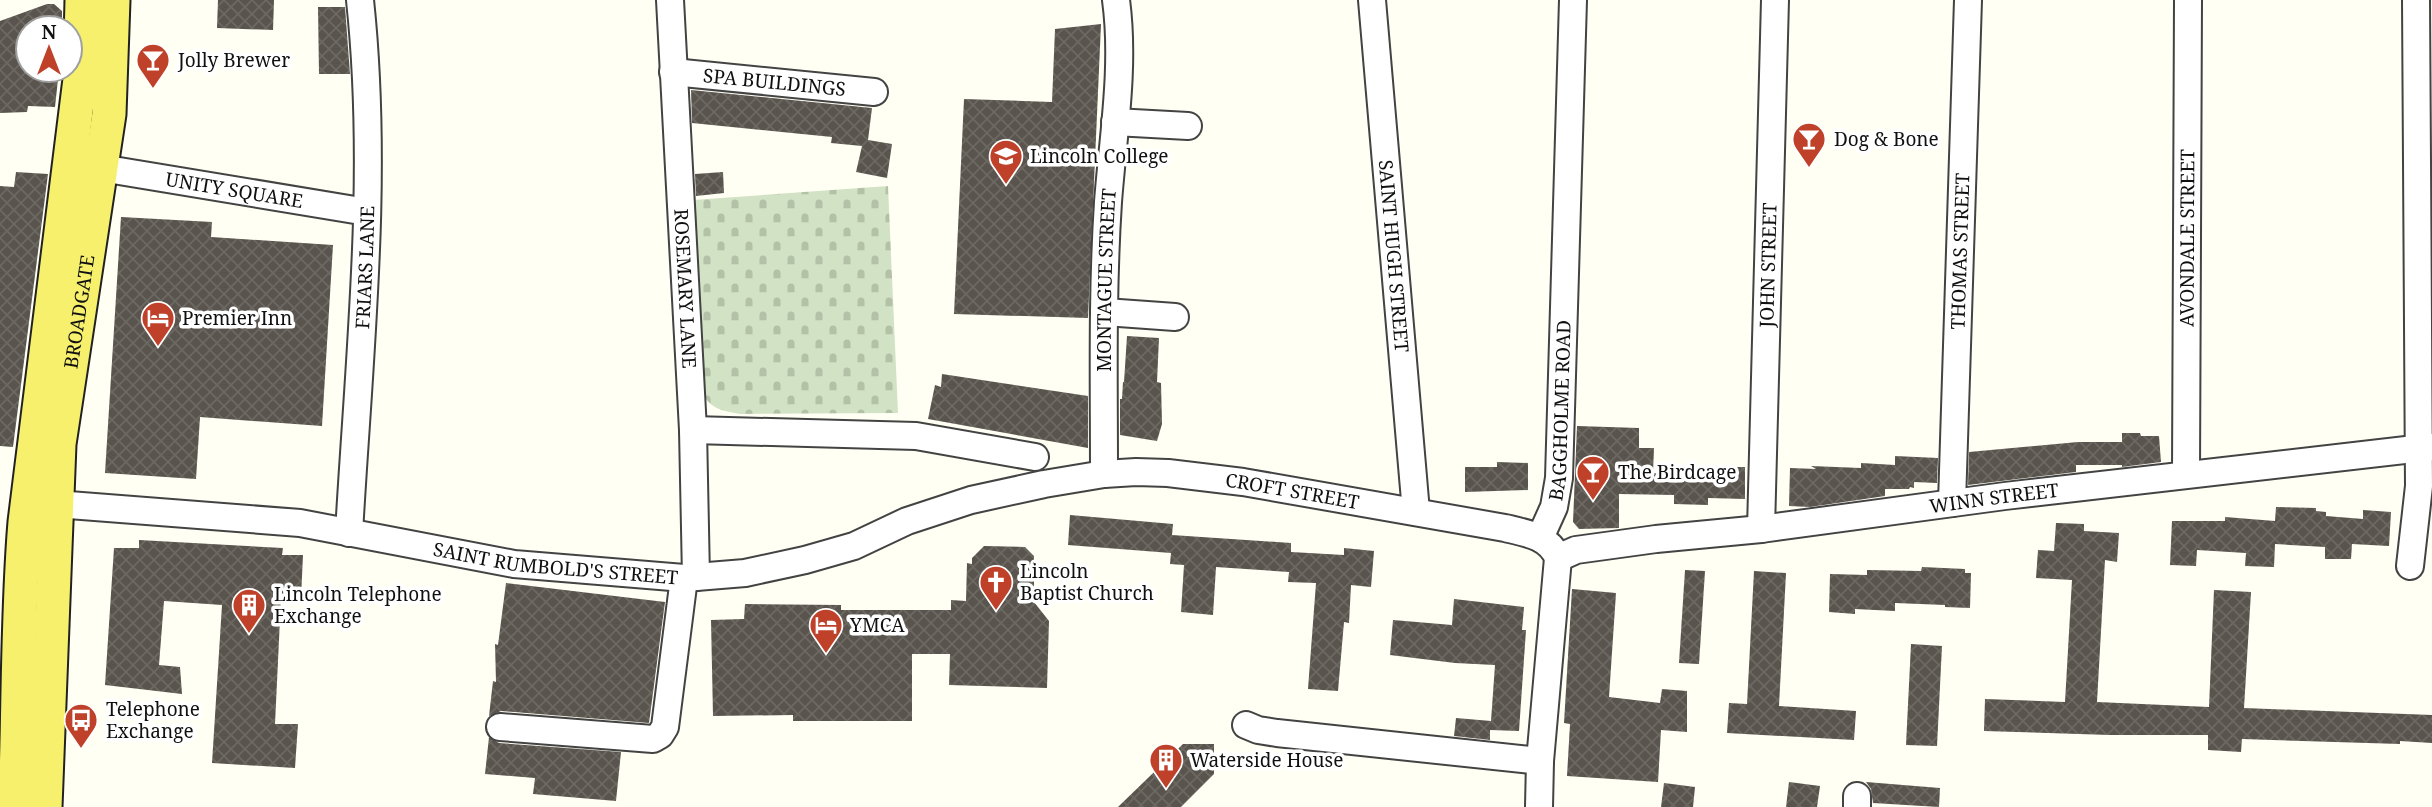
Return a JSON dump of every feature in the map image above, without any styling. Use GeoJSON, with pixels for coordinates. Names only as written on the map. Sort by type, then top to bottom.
{"type":"FeatureCollection","features":[{"type":"Feature","properties":{"kind":"main road","name":"BROADGATE"},"geometry":{"type":"LineString","coordinates":[[15,807],[12,630],[78,91],[82,0]]}},
{"type":"Feature","properties":{"kind":"main road","name":"BROADGATE"},"geometry":{"type":"LineString","coordinates":[[45,807],[59,444],[109,114],[113,0]]}},
{"type":"Feature","properties":{"kind":"street","name":"FRIARS LANE"},"geometry":{"type":"LineString","coordinates":[[349,533],[367,212],[367,67],[360,0]]}},
{"type":"Feature","properties":{"kind":"street","name":"ROSEMARY LANE"},"geometry":{"type":"LineString","coordinates":[[500,727],[653,739],[660,735],[665,727],[690,578],[693,430],[670,0]]}},
{"type":"Feature","properties":{"kind":"street","name":"MONTAGUE STREET"},"geometry":{"type":"LineString","coordinates":[[1104,474],[1108,204],[1119,37],[1116,0]]}},
{"type":"Feature","properties":{"kind":"street","name":"SAINT HUGH STREET"},"geometry":{"type":"LineString","coordinates":[[1372,0],[1416,512]]}},
{"type":"Feature","properties":{"kind":"street","name":"BAGGHOLME ROAD"},"geometry":{"type":"LineString","coordinates":[[1540,538],[1558,493],[1573,0]]}},
{"type":"Feature","properties":{"kind":"street","name":"JOHN STREET"},"geometry":{"type":"LineString","coordinates":[[1761,529],[1775,0]]}},
{"type":"Feature","properties":{"kind":"street","name":"THOMAS STREET"},"geometry":{"type":"LineString","coordinates":[[1952,503],[1968,0]]}},
{"type":"Feature","properties":{"kind":"street","name":"AVONDALE STREET"},"geometry":{"type":"LineString","coordinates":[[2186,474],[2188,0]]}},
{"type":"Feature","properties":{"kind":"street"},"geometry":{"type":"LineString","coordinates":[[2410,566],[2425,448],[2416,0]]}},
{"type":"Feature","properties":{"kind":"street","name":"SPA BUILDINGS"},"geometry":{"type":"LineString","coordinates":[[673,72],[874,92]]}},
{"type":"Feature","properties":{"kind":"street"},"geometry":{"type":"LineString","coordinates":[[1115,122],[1188,127]]}},
{"type":"Feature","properties":{"kind":"street","name":"UNITY SQUARE"},"geometry":{"type":"LineString","coordinates":[[101,168],[367,212]]}},
{"type":"Feature","properties":{"kind":"street"},"geometry":{"type":"LineString","coordinates":[[1105,312],[1175,317]]}},
{"type":"Feature","properties":{"kind":"street"},"geometry":{"type":"LineString","coordinates":[[693,430],[916,436],[1035,457]]}},
{"type":"Feature","properties":{"kind":"street","name":"WINN STREET"},"geometry":{"type":"LineString","coordinates":[[1558,558],[1576,550],[1683,535],[1761,529],[2186,474],[2425,448]]}},
{"type":"Feature","properties":{"kind":"street","name":"CROFT STREET"},"geometry":{"type":"LineString","coordinates":[[1044,484],[1104,474],[1168,473],[1243,482],[1416,512],[1505,528],[1540,538]]}},
{"type":"Feature","properties":{"kind":"street","name":"SAINT RUMBOLD'S STREET"},"geometry":{"type":"LineString","coordinates":[[56,504],[300,523],[514,564],[690,578],[745,573],[805,560],[854,546],[907,522],[971,500],[1044,484]]}},
{"type":"Feature","properties":{"kind":"street"},"geometry":{"type":"LineString","coordinates":[[1539,807],[1540,761],[1558,558],[1554,549],[1540,538]]}},
{"type":"Feature","properties":{"kind":"street"},"geometry":{"type":"LineString","coordinates":[[1246,726],[1277,733],[1540,761]]}},
{"type":"Feature","properties":{"kind":"green space"},"geometry":{"type":"Polygon","coordinates":[[[888,186],[898,413],[740,414],[712,405],[700,390],[693,200],[888,186]]]}},
{"type":"Feature","properties":{"kind":"building"},"geometry":{"type":"Polygon","coordinates":[[[218,0],[274,0],[273,30],[217,28],[218,0]]]}},
{"type":"Feature","properties":{"kind":"building"},"geometry":{"type":"Polygon","coordinates":[[[47,4],[54,4],[62,11],[62,14],[19,14],[47,4]]]}},
{"type":"Feature","properties":{"kind":"building"},"geometry":{"type":"Polygon","coordinates":[[[318,7],[345,7],[350,74],[319,74],[318,7]]]}},
{"type":"Feature","properties":{"kind":"building"},"geometry":{"type":"Polygon","coordinates":[[[14,16],[14,84],[57,84],[55,107],[28,106],[27,112],[0,113],[0,21],[14,16]]]}},
{"type":"Feature","properties":{"kind":"building"},"geometry":{"type":"Polygon","coordinates":[[[1101,24],[1088,318],[954,314],[964,99],[1052,102],[1055,29],[1101,24]]]}},
{"type":"Feature","properties":{"kind":"building"},"geometry":{"type":"Polygon","coordinates":[[[691,90],[872,108],[868,140],[892,144],[887,178],[856,172],[862,146],[831,143],[832,137],[692,123],[691,90]]]}},
{"type":"Feature","properties":{"kind":"building"},"geometry":{"type":"Polygon","coordinates":[[[16,172],[48,174],[13,447],[0,446],[0,186],[14,187],[16,172]]]}},
{"type":"Feature","properties":{"kind":"building"},"geometry":{"type":"Polygon","coordinates":[[[723,172],[724,193],[696,196],[695,174],[723,172]]]}},
{"type":"Feature","properties":{"kind":"building"},"geometry":{"type":"Polygon","coordinates":[[[121,217],[212,222],[211,237],[333,245],[322,426],[200,417],[196,479],[105,473],[121,217]]]}},
{"type":"Feature","properties":{"kind":"building"},"geometry":{"type":"Polygon","coordinates":[[[1127,336],[1159,338],[1157,382],[1161,383],[1162,424],[1157,441],[1120,435],[1120,399],[1127,336]]]}},
{"type":"Feature","properties":{"kind":"building"},"geometry":{"type":"Polygon","coordinates":[[[942,374],[1088,396],[1088,448],[928,419],[935,385],[941,387],[942,374]]]}},
{"type":"Feature","properties":{"kind":"building"},"geometry":{"type":"Polygon","coordinates":[[[1577,426],[1639,428],[1639,448],[1654,448],[1653,473],[1709,473],[1709,467],[1745,467],[1745,499],[1708,498],[1708,505],[1674,504],[1674,495],[1619,494],[1619,528],[1579,529],[1573,522],[1577,426]]]}},
{"type":"Feature","properties":{"kind":"building"},"geometry":{"type":"Polygon","coordinates":[[[2122,433],[2159,436],[2161,462],[2122,467],[2076,465],[2076,472],[1968,485],[1969,452],[2078,442],[2122,442],[2122,433]]]}},
{"type":"Feature","properties":{"kind":"building"},"geometry":{"type":"Polygon","coordinates":[[[1895,456],[1938,458],[1937,483],[1914,482],[1914,488],[1885,489],[1885,496],[1810,507],[1789,506],[1790,468],[1861,468],[1861,463],[1895,465],[1895,456]]]}},
{"type":"Feature","properties":{"kind":"building"},"geometry":{"type":"Polygon","coordinates":[[[1497,462],[1528,463],[1528,490],[1465,492],[1465,467],[1497,467],[1497,462]]]}},
{"type":"Feature","properties":{"kind":"building"},"geometry":{"type":"Polygon","coordinates":[[[2276,507],[2316,508],[2316,511],[2326,512],[2326,516],[2363,519],[2363,510],[2391,512],[2389,546],[2352,544],[2351,559],[2325,559],[2325,547],[2275,544],[2274,567],[2245,566],[2246,553],[2197,550],[2196,566],[2170,565],[2172,521],[2225,521],[2225,517],[2275,521],[2276,507]]]}},
{"type":"Feature","properties":{"kind":"building"},"geometry":{"type":"Polygon","coordinates":[[[1070,515],[1173,524],[1172,535],[1291,543],[1291,552],[1344,555],[1344,548],[1374,551],[1371,587],[1351,585],[1349,623],[1344,622],[1338,691],[1308,689],[1316,583],[1288,582],[1289,572],[1216,567],[1213,615],[1181,612],[1184,565],[1170,564],[1171,553],[1068,545],[1070,515]]]}},
{"type":"Feature","properties":{"kind":"building"},"geometry":{"type":"Polygon","coordinates":[[[2056,523],[2084,524],[2084,531],[2119,533],[2117,562],[2105,560],[2097,702],[2209,707],[2214,590],[2251,592],[2244,708],[2432,715],[2432,743],[2242,739],[2241,752],[2208,750],[2208,735],[1984,731],[1985,699],[2065,702],[2072,580],[2036,578],[2038,550],[2054,551],[2056,523]]]}},
{"type":"Feature","properties":{"kind":"building","name":"Lincoln Telephone Exchange"},"geometry":{"type":"Polygon","coordinates":[[[139,540],[283,548],[282,555],[303,555],[301,598],[281,598],[275,724],[298,724],[295,768],[212,763],[222,605],[164,601],[159,665],[180,667],[182,694],[105,685],[114,548],[139,548],[139,540]]]}},
{"type":"Feature","properties":{"kind":"building"},"geometry":{"type":"Polygon","coordinates":[[[984,546],[1025,547],[1034,556],[1034,602],[1049,621],[1047,688],[949,685],[950,654],[912,654],[912,721],[793,721],[793,715],[713,716],[711,620],[744,619],[745,604],[841,605],[841,610],[951,610],[951,600],[966,601],[967,563],[972,564],[972,558],[984,546]]]}},
{"type":"Feature","properties":{"kind":"building"},"geometry":{"type":"Polygon","coordinates":[[[1922,567],[1965,569],[1965,573],[1971,573],[1970,608],[1895,603],[1895,611],[1855,609],[1855,614],[1829,612],[1830,574],[1867,575],[1867,570],[1921,571],[1922,567]]]}},
{"type":"Feature","properties":{"kind":"building"},"geometry":{"type":"Polygon","coordinates":[[[1685,570],[1705,571],[1699,664],[1679,663],[1685,570]]]}},
{"type":"Feature","properties":{"kind":"building"},"geometry":{"type":"Polygon","coordinates":[[[1754,571],[1786,573],[1779,706],[1856,711],[1854,740],[1727,733],[1729,703],[1747,704],[1754,571]]]}},
{"type":"Feature","properties":{"kind":"building"},"geometry":{"type":"Polygon","coordinates":[[[506,583],[665,602],[649,723],[501,711],[489,716],[493,681],[496,682],[495,644],[498,645],[506,583]]]}},
{"type":"Feature","properties":{"kind":"building"},"geometry":{"type":"Polygon","coordinates":[[[1572,589],[1616,593],[1609,697],[1660,703],[1662,689],[1687,691],[1687,732],[1661,730],[1658,782],[1567,776],[1570,724],[1564,723],[1572,589]]]}},
{"type":"Feature","properties":{"kind":"building"},"geometry":{"type":"Polygon","coordinates":[[[1454,599],[1524,607],[1522,630],[1526,630],[1519,731],[1490,730],[1490,740],[1454,736],[1456,718],[1491,721],[1495,665],[1390,655],[1393,620],[1452,625],[1454,599]]]}},
{"type":"Feature","properties":{"kind":"building"},"geometry":{"type":"Polygon","coordinates":[[[1911,644],[1942,646],[1937,746],[1906,745],[1911,644]]]}},
{"type":"Feature","properties":{"kind":"building"},"geometry":{"type":"Polygon","coordinates":[[[489,737],[499,743],[621,752],[616,801],[533,794],[535,778],[485,774],[489,737]]]}},
{"type":"Feature","properties":{"kind":"building","name":"Waterside House"},"geometry":{"type":"Polygon","coordinates":[[[1183,744],[1214,744],[1214,774],[1181,807],[1118,807],[1183,744]]]}},
{"type":"Feature","properties":{"kind":"building"},"geometry":{"type":"Polygon","coordinates":[[[1789,782],[1820,786],[1817,807],[1786,807],[1789,782]]]}},
{"type":"Feature","properties":{"kind":"building"},"geometry":{"type":"Polygon","coordinates":[[[1866,782],[1940,788],[1939,807],[1873,803],[1871,789],[1866,782]]]}},
{"type":"Feature","properties":{"kind":"building"},"geometry":{"type":"Polygon","coordinates":[[[1664,783],[1695,787],[1693,807],[1661,807],[1664,783]]]}},
{"type":"Feature","properties":{"kind":"place","name":"Jolly Brewer"},"geometry":{"type":"Point","coordinates":[153,90]}},
{"type":"Feature","properties":{"kind":"place","name":"Dog & Bone"},"geometry":{"type":"Point","coordinates":[1809,169]}},
{"type":"Feature","properties":{"kind":"place","name":"Lincoln College"},"geometry":{"type":"Point","coordinates":[1006,186]}},
{"type":"Feature","properties":{"kind":"place","name":"Premier Inn"},"geometry":{"type":"Point","coordinates":[158,348]}},
{"type":"Feature","properties":{"kind":"place","name":"The Birdcage"},"geometry":{"type":"Point","coordinates":[1593,502]}},
{"type":"Feature","properties":{"kind":"place","name":"Lincoln Baptist Church"},"geometry":{"type":"Point","coordinates":[996,612]}},
{"type":"Feature","properties":{"kind":"place","name":"Lincoln Telephone Exchange"},"geometry":{"type":"Point","coordinates":[249,635]}},
{"type":"Feature","properties":{"kind":"place","name":"YMCA"},"geometry":{"type":"Point","coordinates":[826,655]}},
{"type":"Feature","properties":{"kind":"place","name":"Telephone Exchange"},"geometry":{"type":"Point","coordinates":[81,750]}},
{"type":"Feature","properties":{"kind":"place","name":"Waterside House"},"geometry":{"type":"Point","coordinates":[1166,790]}}]}
